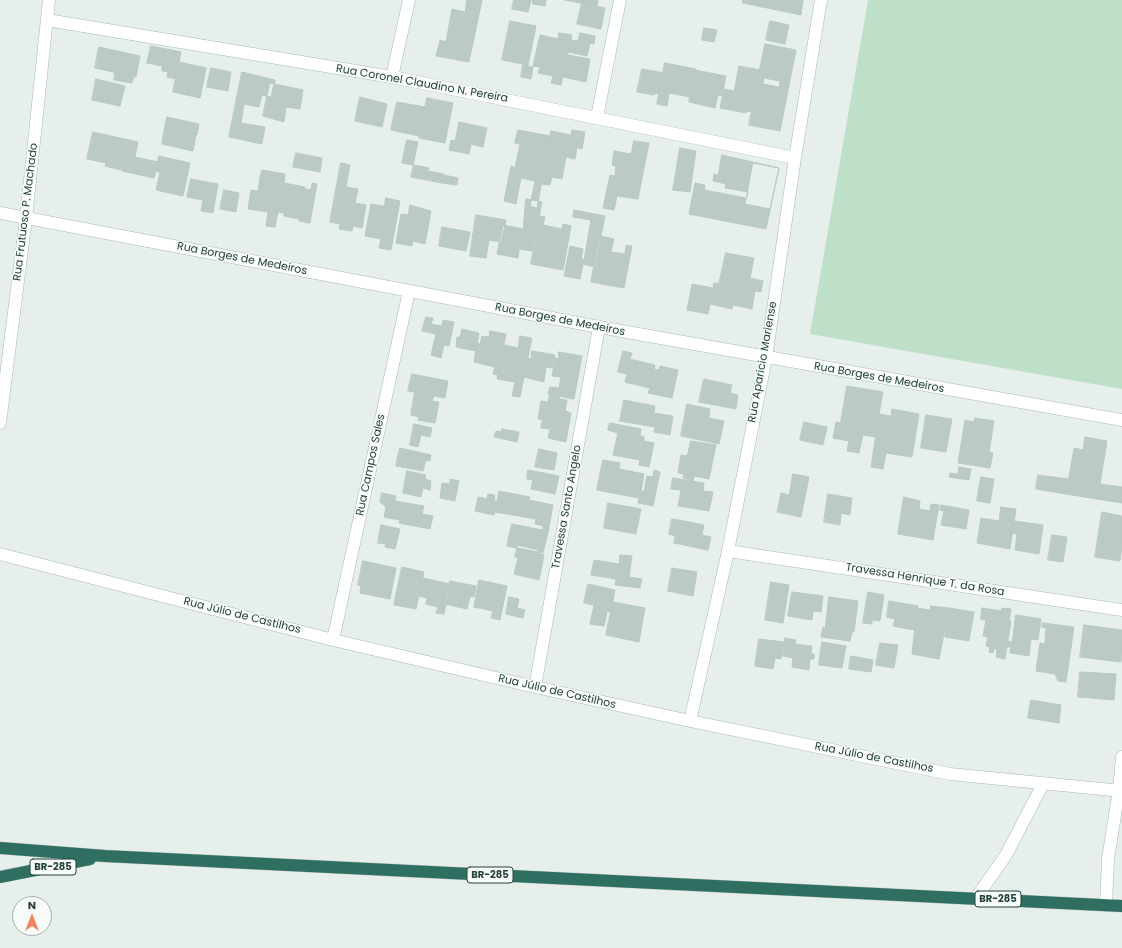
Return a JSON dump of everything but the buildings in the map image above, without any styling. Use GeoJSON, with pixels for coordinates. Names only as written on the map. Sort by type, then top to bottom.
{"type":"FeatureCollection","features":[{"type":"Feature","properties":{"kind":"highway","name":"BR-285"},"geometry":{"type":"LineString","coordinates":[[0,848],[105,856],[1122,906]]}},
{"type":"Feature","properties":{"kind":"highway","name":"BR-285"},"geometry":{"type":"LineString","coordinates":[[0,878],[105,856]]}},
{"type":"Feature","properties":{"kind":"street","name":"Rua Frutuoso P. Machado"},"geometry":{"type":"LineString","coordinates":[[0,423],[26,218],[49,0]]}},
{"type":"Feature","properties":{"kind":"street"},"geometry":{"type":"LineString","coordinates":[[392,77],[409,0]]}},
{"type":"Feature","properties":{"kind":"street"},"geometry":{"type":"LineString","coordinates":[[597,117],[620,0]]}},
{"type":"Feature","properties":{"kind":"street","name":"Rua Aparicio Mariense"},"geometry":{"type":"LineString","coordinates":[[690,721],[728,551],[766,358],[795,158],[821,0]]}},
{"type":"Feature","properties":{"kind":"street","name":"Rua Coronel Claudino N. Pereira"},"geometry":{"type":"LineString","coordinates":[[47,20],[392,77],[795,158]]}},
{"type":"Feature","properties":{"kind":"street","name":"Rua Borges de Medeiros"},"geometry":{"type":"LineString","coordinates":[[0,213],[766,358],[1122,420]]}},
{"type":"Feature","properties":{"kind":"street","name":"Rua Campos Sales"},"geometry":{"type":"LineString","coordinates":[[333,640],[410,291]]}},
{"type":"Feature","properties":{"kind":"street","name":"Travessa Santo Angelo"},"geometry":{"type":"LineString","coordinates":[[535,687],[599,327]]}},
{"type":"Feature","properties":{"kind":"street","name":"Travessa Henrique T. da Rosa"},"geometry":{"type":"LineString","coordinates":[[728,551],[1122,610]]}},
{"type":"Feature","properties":{"kind":"street","name":"Rua Júlio de Castilhos"},"geometry":{"type":"LineString","coordinates":[[0,554],[333,640],[690,721],[950,774],[1043,784],[1121,790]]}},
{"type":"Feature","properties":{"kind":"street"},"geometry":{"type":"LineString","coordinates":[[1106,905],[1108,859],[1121,790],[1122,757]]}},
{"type":"Feature","properties":{"kind":"street"},"geometry":{"type":"LineString","coordinates":[[976,898],[1006,854],[1043,784]]}},
{"type":"Feature","properties":{"kind":"green space"},"geometry":{"type":"Polygon","coordinates":[[[868,0],[1122,0],[1122,389],[810,334],[868,0]]]}}]}
